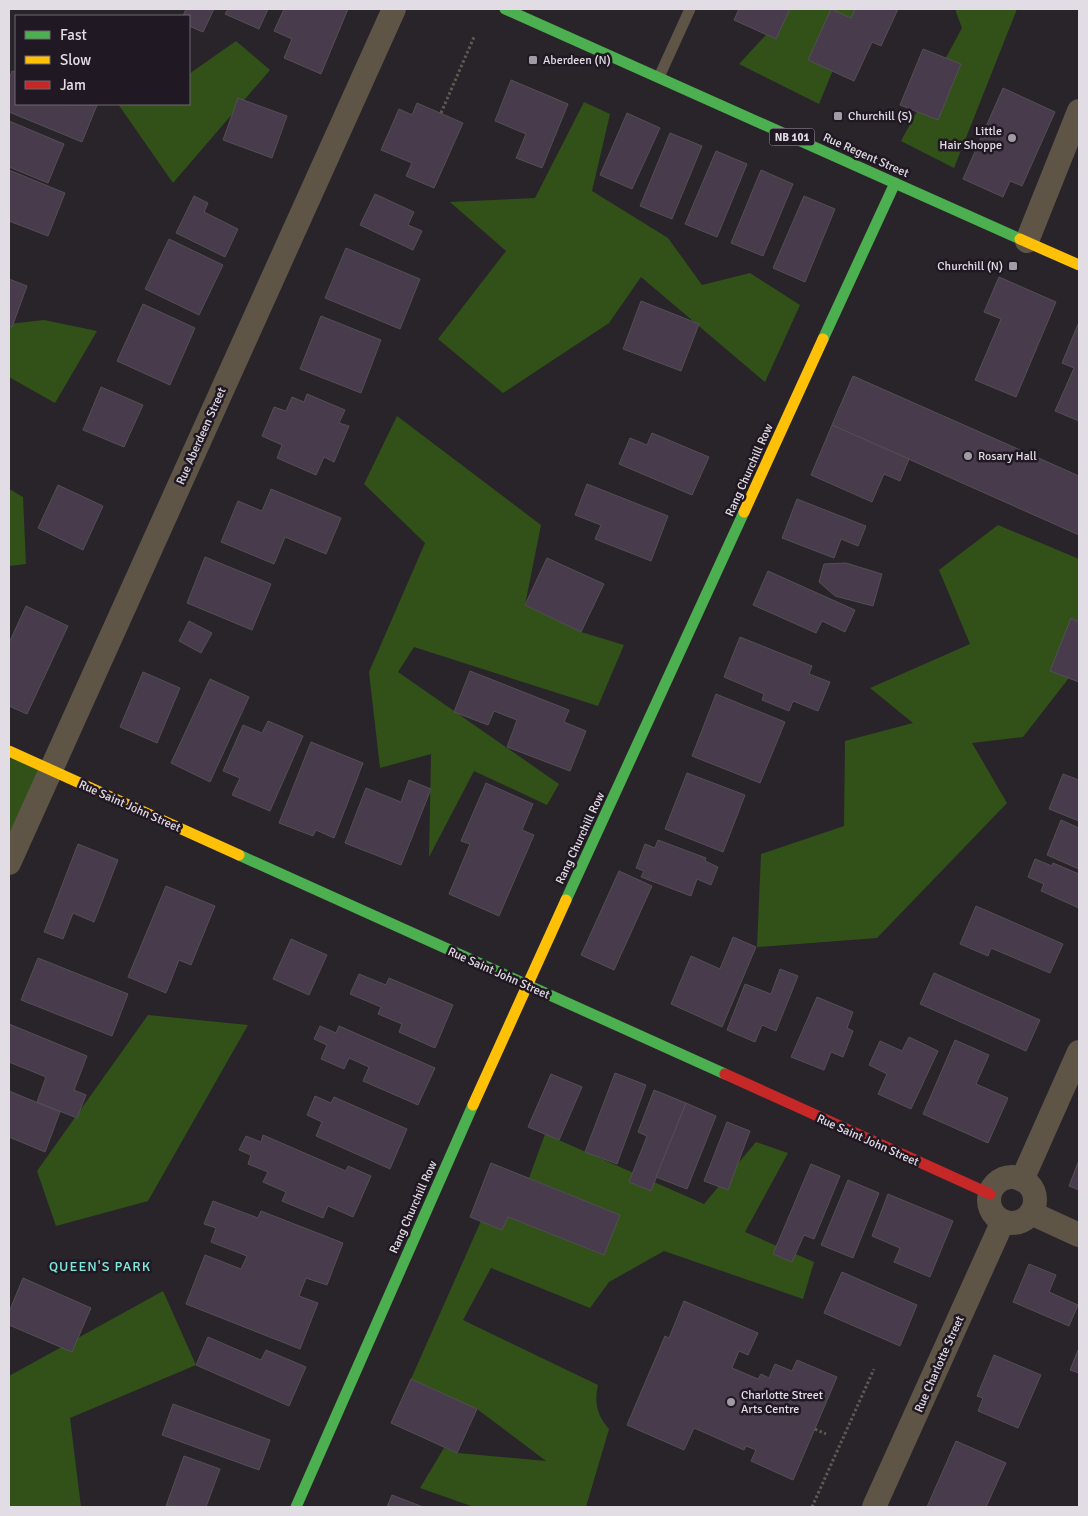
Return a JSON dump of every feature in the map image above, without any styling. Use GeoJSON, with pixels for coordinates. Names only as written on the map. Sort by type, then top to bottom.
{"type":"FeatureCollection","features":[{"type":"Feature","properties":{"kind":"street","name":"Rue Aberdeen Street"},"geometry":{"type":"LineString","coordinates":[[9,863],[394,9]]}},
{"type":"Feature","properties":{"kind":"street","name":"Rue Regent Street"},"geometry":{"type":"LineString","coordinates":[[505,9],[1079,265]]}},
{"type":"Feature","properties":{"kind":"street"},"geometry":{"type":"LineString","coordinates":[[1026,241],[1079,111]]}},
{"type":"Feature","properties":{"kind":"street","name":"Rang Churchill Row"},"geometry":{"type":"LineString","coordinates":[[296,1507],[512,1018],[895,183]]}},
{"type":"Feature","properties":{"kind":"street","name":"Rue Saint John Street"},"geometry":{"type":"LineString","coordinates":[[9,751],[990,1194]]}},
{"type":"Feature","properties":{"kind":"street"},"geometry":{"type":"LineString","coordinates":[[1022,1180],[1079,1052]]}},
{"type":"Feature","properties":{"kind":"street"},"geometry":{"type":"LineString","coordinates":[[1006,1178],[1022,1180],[1032,1191],[1034,1198],[1031,1213],[1020,1222],[1003,1222],[993,1214],[990,1208],[990,1194],[999,1181],[1006,1178]]}},
{"type":"Feature","properties":{"kind":"street"},"geometry":{"type":"LineString","coordinates":[[1031,1213],[1079,1235]]}},
{"type":"Feature","properties":{"kind":"street","name":"Rue Charlotte Street"},"geometry":{"type":"LineString","coordinates":[[874,1507],[1003,1222]]}},
{"type":"Feature","properties":{"kind":"lane"},"geometry":{"type":"LineString","coordinates":[[659,77],[690,9]]}},
{"type":"Feature","properties":{"kind":"path"},"geometry":{"type":"LineString","coordinates":[[440,113],[474,37]]}},
{"type":"Feature","properties":{"kind":"path"},"geometry":{"type":"LineString","coordinates":[[812,1507],[874,1369]]}},
{"type":"Feature","properties":{"kind":"path"},"geometry":{"type":"LineString","coordinates":[[815,1429],[826,1434]]}},
{"type":"Feature","properties":{"kind":"green space"},"geometry":{"type":"Polygon","coordinates":[[[790,9],[858,9],[819,104],[739,64],[790,9]]]}},
{"type":"Feature","properties":{"kind":"green space"},"geometry":{"type":"Polygon","coordinates":[[[955,9],[1017,9],[954,168],[901,141],[962,28],[955,9]]]}},
{"type":"Feature","properties":{"kind":"green space"},"geometry":{"type":"Polygon","coordinates":[[[236,41],[270,70],[173,183],[119,105],[190,105],[190,73],[236,41]]]}},
{"type":"Feature","properties":{"kind":"green space"},"geometry":{"type":"Polygon","coordinates":[[[584,102],[610,114],[592,191],[668,238],[702,285],[750,273],[800,305],[765,382],[641,277],[609,323],[503,393],[438,339],[506,251],[450,202],[535,198],[584,102]]]}},
{"type":"Feature","properties":{"kind":"green space"},"geometry":{"type":"Polygon","coordinates":[[[44,320],[97,331],[55,403],[9,377],[9,324],[44,320]]]}},
{"type":"Feature","properties":{"kind":"green space"},"geometry":{"type":"Polygon","coordinates":[[[397,416],[541,525],[525,605],[581,632],[624,645],[598,706],[414,647],[398,672],[559,784],[547,805],[474,771],[429,857],[431,754],[380,768],[369,672],[425,543],[364,484],[397,416]]]}},
{"type":"Feature","properties":{"kind":"green space"},"geometry":{"type":"Polygon","coordinates":[[[9,489],[23,497],[26,564],[9,566],[9,489]]]}},
{"type":"Feature","properties":{"kind":"green space"},"geometry":{"type":"Polygon","coordinates":[[[998,525],[1079,559],[1079,665],[1023,737],[972,743],[1007,803],[877,938],[757,947],[761,854],[844,826],[845,741],[913,723],[870,688],[970,644],[939,570],[998,525]]]}},
{"type":"Feature","properties":{"kind":"green space"},"geometry":{"type":"Polygon","coordinates":[[[9,751],[51,770],[9,863],[9,751]]]}},
{"type":"Feature","properties":{"kind":"green space"},"geometry":{"type":"Polygon","coordinates":[[[148,1015],[248,1025],[148,1201],[56,1226],[37,1171],[148,1015]]]}},
{"type":"Feature","properties":{"kind":"green space"},"geometry":{"type":"Polygon","coordinates":[[[545,1134],[704,1204],[756,1142],[788,1153],[745,1232],[814,1262],[803,1299],[664,1251],[609,1282],[590,1308],[491,1268],[463,1320],[598,1385],[596,1398],[599,1414],[609,1429],[586,1507],[474,1507],[420,1488],[444,1448],[457,1453],[546,1461],[477,1409],[411,1379],[481,1221],[502,1230],[508,1217],[603,1255],[620,1215],[529,1178],[545,1134]]]}},
{"type":"Feature","properties":{"kind":"green space"},"geometry":{"type":"Polygon","coordinates":[[[163,1291],[196,1365],[70,1418],[81,1507],[9,1507],[9,1376],[163,1291]]]}},
{"type":"Feature","properties":{"kind":"building"},"geometry":{"type":"Polygon","coordinates":[[[186,9],[214,9],[203,32],[190,26],[190,15],[183,15],[186,9]]]}},
{"type":"Feature","properties":{"kind":"building"},"geometry":{"type":"Polygon","coordinates":[[[228,9],[268,9],[259,29],[225,14],[228,9]]]}},
{"type":"Feature","properties":{"kind":"building"},"geometry":{"type":"Polygon","coordinates":[[[284,9],[348,9],[321,74],[284,58],[292,39],[274,31],[284,9]]]}},
{"type":"Feature","properties":{"kind":"building"},"geometry":{"type":"Polygon","coordinates":[[[739,9],[790,9],[776,39],[734,20],[739,9]]]}},
{"type":"Feature","properties":{"kind":"building"},"geometry":{"type":"Polygon","coordinates":[[[831,9],[851,18],[855,9],[898,9],[881,46],[872,42],[854,81],[808,60],[831,9]]]}},
{"type":"Feature","properties":{"kind":"building"},"geometry":{"type":"Polygon","coordinates":[[[923,49],[961,64],[938,120],[900,105],[923,49]]]}},
{"type":"Feature","properties":{"kind":"building"},"geometry":{"type":"Polygon","coordinates":[[[12,71],[15,72],[15,105],[97,105],[82,142],[9,112],[9,79],[12,71]]]}},
{"type":"Feature","properties":{"kind":"building"},"geometry":{"type":"Polygon","coordinates":[[[511,80],[568,104],[542,168],[516,158],[526,134],[495,121],[511,80]]]}},
{"type":"Feature","properties":{"kind":"building","name":"Little Hair Shoppe"},"geometry":{"type":"Polygon","coordinates":[[[1003,88],[1055,112],[1022,186],[1010,181],[1003,197],[963,179],[1003,88]]]}},
{"type":"Feature","properties":{"kind":"building"},"geometry":{"type":"Polygon","coordinates":[[[238,98],[287,116],[272,158],[223,140],[238,98]]]}},
{"type":"Feature","properties":{"kind":"building"},"geometry":{"type":"Polygon","coordinates":[[[417,103],[463,123],[434,188],[406,176],[412,163],[381,150],[399,109],[412,115],[417,103]]]}},
{"type":"Feature","properties":{"kind":"building"},"geometry":{"type":"Polygon","coordinates":[[[627,113],[660,128],[632,189],[600,175],[627,113]]]}},
{"type":"Feature","properties":{"kind":"building"},"geometry":{"type":"Polygon","coordinates":[[[9,121],[64,144],[48,183],[9,167],[9,121]]]}},
{"type":"Feature","properties":{"kind":"building"},"geometry":{"type":"Polygon","coordinates":[[[670,133],[702,146],[672,219],[640,206],[670,133]]]}},
{"type":"Feature","properties":{"kind":"building"},"geometry":{"type":"Polygon","coordinates":[[[716,151],[747,164],[717,237],[685,224],[716,151]]]}},
{"type":"Feature","properties":{"kind":"building"},"geometry":{"type":"Polygon","coordinates":[[[9,170],[65,193],[48,236],[9,221],[9,170]]]}},
{"type":"Feature","properties":{"kind":"building"},"geometry":{"type":"Polygon","coordinates":[[[761,170],[793,184],[763,256],[731,243],[761,170]]]}},
{"type":"Feature","properties":{"kind":"building"},"geometry":{"type":"Polygon","coordinates":[[[375,194],[414,212],[408,225],[422,231],[413,250],[360,225],[375,194]]]}},
{"type":"Feature","properties":{"kind":"building"},"geometry":{"type":"Polygon","coordinates":[[[194,196],[208,203],[204,212],[238,229],[225,257],[176,233],[194,196]]]}},
{"type":"Feature","properties":{"kind":"building"},"geometry":{"type":"Polygon","coordinates":[[[804,196],[835,209],[805,282],[773,268],[804,196]]]}},
{"type":"Feature","properties":{"kind":"building"},"geometry":{"type":"Polygon","coordinates":[[[169,239],[223,265],[199,315],[145,289],[169,239]]]}},
{"type":"Feature","properties":{"kind":"building"},"geometry":{"type":"Polygon","coordinates":[[[346,248],[420,279],[400,329],[325,298],[346,248]]]}},
{"type":"Feature","properties":{"kind":"building"},"geometry":{"type":"Polygon","coordinates":[[[999,277],[1056,302],[1016,397],[975,380],[1001,319],[984,312],[999,277]]]}},
{"type":"Feature","properties":{"kind":"building"},"geometry":{"type":"Polygon","coordinates":[[[9,279],[27,286],[12,327],[9,326],[9,279]]]}},
{"type":"Feature","properties":{"kind":"building"},"geometry":{"type":"Polygon","coordinates":[[[641,301],[699,324],[681,371],[623,349],[641,301]]]}},
{"type":"Feature","properties":{"kind":"building"},"geometry":{"type":"Polygon","coordinates":[[[143,304],[195,328],[170,385],[117,361],[143,304]]]}},
{"type":"Feature","properties":{"kind":"building"},"geometry":{"type":"Polygon","coordinates":[[[321,316],[381,340],[361,393],[300,369],[321,316]]]}},
{"type":"Feature","properties":{"kind":"building"},"geometry":{"type":"Polygon","coordinates":[[[1079,322],[1079,421],[1055,411],[1074,368],[1062,363],[1079,322]]]}},
{"type":"Feature","properties":{"kind":"building","name":"Rosary Hall"},"geometry":{"type":"Polygon","coordinates":[[[853,376],[1079,476],[1079,535],[832,425],[853,376]]]}},
{"type":"Feature","properties":{"kind":"building"},"geometry":{"type":"Polygon","coordinates":[[[101,387],[143,405],[124,447],[83,430],[101,387]]]}},
{"type":"Feature","properties":{"kind":"building"},"geometry":{"type":"Polygon","coordinates":[[[307,394],[345,410],[339,423],[349,426],[334,462],[324,457],[316,475],[277,458],[282,445],[262,436],[274,407],[286,411],[292,397],[304,402],[307,394]]]}},
{"type":"Feature","properties":{"kind":"building"},"geometry":{"type":"Polygon","coordinates":[[[832,425],[909,459],[900,481],[884,474],[872,502],[811,475],[832,425]]]}},
{"type":"Feature","properties":{"kind":"building"},"geometry":{"type":"Polygon","coordinates":[[[652,433],[709,457],[692,495],[619,464],[630,438],[647,445],[652,433]]]}},
{"type":"Feature","properties":{"kind":"building"},"geometry":{"type":"Polygon","coordinates":[[[587,484],[668,516],[651,561],[595,539],[601,525],[575,515],[587,484]]]}},
{"type":"Feature","properties":{"kind":"building"},"geometry":{"type":"Polygon","coordinates":[[[58,485],[103,506],[83,550],[38,528],[58,485]]]}},
{"type":"Feature","properties":{"kind":"building"},"geometry":{"type":"Polygon","coordinates":[[[271,489],[341,518],[326,554],[285,537],[274,564],[221,542],[238,501],[262,511],[271,489]]]}},
{"type":"Feature","properties":{"kind":"building"},"geometry":{"type":"Polygon","coordinates":[[[797,499],[866,526],[858,546],[841,539],[834,558],[782,538],[797,499]]]}},
{"type":"Feature","properties":{"kind":"building"},"geometry":{"type":"Polygon","coordinates":[[[205,557],[271,584],[252,630],[187,603],[205,557]]]}},
{"type":"Feature","properties":{"kind":"building"},"geometry":{"type":"Polygon","coordinates":[[[547,558],[604,584],[581,632],[525,605],[547,558]]]}},
{"type":"Feature","properties":{"kind":"building"},"geometry":{"type":"Polygon","coordinates":[[[846,563],[882,574],[873,606],[835,596],[819,582],[824,564],[846,563]]]}},
{"type":"Feature","properties":{"kind":"building"},"geometry":{"type":"Polygon","coordinates":[[[768,571],[855,610],[845,632],[822,621],[816,633],[753,605],[768,571]]]}},
{"type":"Feature","properties":{"kind":"building"},"geometry":{"type":"Polygon","coordinates":[[[26,606],[68,626],[27,714],[9,706],[9,643],[26,606]]]}},
{"type":"Feature","properties":{"kind":"building"},"geometry":{"type":"Polygon","coordinates":[[[1071,618],[1079,622],[1079,682],[1050,671],[1071,618]]]}},
{"type":"Feature","properties":{"kind":"building"},"geometry":{"type":"Polygon","coordinates":[[[189,621],[212,633],[201,653],[179,641],[189,621]]]}},
{"type":"Feature","properties":{"kind":"building"},"geometry":{"type":"Polygon","coordinates":[[[740,637],[812,666],[809,674],[830,682],[818,711],[793,701],[789,711],[762,700],[764,694],[724,677],[740,637]]]}},
{"type":"Feature","properties":{"kind":"building"},"geometry":{"type":"Polygon","coordinates":[[[470,671],[569,710],[564,722],[586,731],[570,771],[507,747],[517,720],[494,711],[488,725],[454,712],[470,671]]]}},
{"type":"Feature","properties":{"kind":"building"},"geometry":{"type":"Polygon","coordinates":[[[143,672],[180,688],[157,743],[120,727],[143,672]]]}},
{"type":"Feature","properties":{"kind":"building"},"geometry":{"type":"Polygon","coordinates":[[[210,679],[249,697],[210,782],[171,763],[210,679]]]}},
{"type":"Feature","properties":{"kind":"building"},"geometry":{"type":"Polygon","coordinates":[[[716,694],[785,722],[760,783],[692,756],[716,694]]]}},
{"type":"Feature","properties":{"kind":"building"},"geometry":{"type":"Polygon","coordinates":[[[268,721],[303,736],[270,811],[232,795],[240,778],[223,771],[243,725],[262,733],[268,721]]]}},
{"type":"Feature","properties":{"kind":"building"},"geometry":{"type":"Polygon","coordinates":[[[311,742],[363,763],[334,838],[316,830],[313,836],[279,823],[311,742]]]}},
{"type":"Feature","properties":{"kind":"building"},"geometry":{"type":"Polygon","coordinates":[[[687,773],[745,795],[723,852],[665,829],[687,773]]]}},
{"type":"Feature","properties":{"kind":"building"},"geometry":{"type":"Polygon","coordinates":[[[1063,774],[1079,780],[1079,821],[1049,809],[1063,774]]]}},
{"type":"Feature","properties":{"kind":"building"},"geometry":{"type":"Polygon","coordinates":[[[409,780],[431,789],[401,865],[345,843],[366,788],[401,802],[409,780]]]}},
{"type":"Feature","properties":{"kind":"building"},"geometry":{"type":"Polygon","coordinates":[[[486,783],[533,804],[522,830],[534,835],[499,916],[449,894],[470,844],[461,841],[486,783]]]}},
{"type":"Feature","properties":{"kind":"building"},"geometry":{"type":"Polygon","coordinates":[[[1061,820],[1079,828],[1079,869],[1047,855],[1061,820]]]}},
{"type":"Feature","properties":{"kind":"building"},"geometry":{"type":"Polygon","coordinates":[[[658,840],[706,858],[705,861],[718,867],[711,885],[697,879],[691,896],[641,877],[644,871],[636,868],[645,844],[655,848],[658,840]]]}},
{"type":"Feature","properties":{"kind":"building"},"geometry":{"type":"Polygon","coordinates":[[[78,844],[118,860],[94,922],[73,913],[63,939],[44,932],[78,844]]]}},
{"type":"Feature","properties":{"kind":"building"},"geometry":{"type":"Polygon","coordinates":[[[1035,859],[1052,866],[1053,863],[1079,874],[1079,908],[1041,891],[1044,884],[1028,877],[1035,859]]]}},
{"type":"Feature","properties":{"kind":"building"},"geometry":{"type":"Polygon","coordinates":[[[619,871],[652,886],[614,970],[581,955],[619,871]]]}},
{"type":"Feature","properties":{"kind":"building"},"geometry":{"type":"Polygon","coordinates":[[[166,886],[215,906],[191,965],[179,960],[166,993],[128,977],[166,886]]]}},
{"type":"Feature","properties":{"kind":"building"},"geometry":{"type":"Polygon","coordinates":[[[976,906],[1063,944],[1050,973],[991,948],[988,956],[960,944],[976,906]]]}},
{"type":"Feature","properties":{"kind":"building"},"geometry":{"type":"Polygon","coordinates":[[[733,937],[756,947],[722,1027],[671,1004],[691,956],[720,969],[733,937]]]}},
{"type":"Feature","properties":{"kind":"building"},"geometry":{"type":"Polygon","coordinates":[[[291,939],[327,955],[309,995],[273,979],[291,939]]]}},
{"type":"Feature","properties":{"kind":"building"},"geometry":{"type":"Polygon","coordinates":[[[38,958],[128,994],[112,1036],[21,1000],[38,958]]]}},
{"type":"Feature","properties":{"kind":"building"},"geometry":{"type":"Polygon","coordinates":[[[780,969],[798,976],[776,1031],[762,1025],[755,1042],[727,1030],[745,984],[771,994],[780,969]]]}},
{"type":"Feature","properties":{"kind":"building"},"geometry":{"type":"Polygon","coordinates":[[[934,973],[1040,1020],[1026,1051],[920,1004],[934,973]]]}},
{"type":"Feature","properties":{"kind":"building"},"geometry":{"type":"Polygon","coordinates":[[[359,974],[386,985],[389,978],[453,1005],[435,1048],[399,1032],[402,1024],[378,1014],[381,1007],[350,994],[359,974]]]}},
{"type":"Feature","properties":{"kind":"building"},"geometry":{"type":"Polygon","coordinates":[[[817,997],[853,1012],[847,1028],[853,1031],[843,1057],[831,1052],[824,1070],[791,1057],[817,997]]]}},
{"type":"Feature","properties":{"kind":"building"},"geometry":{"type":"Polygon","coordinates":[[[9,1024],[87,1056],[74,1090],[86,1095],[77,1118],[37,1102],[46,1077],[9,1062],[9,1024]]]}},
{"type":"Feature","properties":{"kind":"building"},"geometry":{"type":"Polygon","coordinates":[[[320,1026],[336,1033],[339,1026],[435,1068],[418,1105],[363,1081],[369,1067],[349,1058],[344,1069],[321,1059],[327,1045],[314,1039],[320,1026]]]}},
{"type":"Feature","properties":{"kind":"building"},"geometry":{"type":"Polygon","coordinates":[[[909,1037],[938,1051],[911,1109],[878,1094],[887,1074],[869,1065],[880,1041],[902,1051],[909,1037]]]}},
{"type":"Feature","properties":{"kind":"building"},"geometry":{"type":"Polygon","coordinates":[[[955,1040],[989,1055],[976,1084],[1008,1098],[988,1143],[923,1114],[955,1040]]]}},
{"type":"Feature","properties":{"kind":"building"},"geometry":{"type":"Polygon","coordinates":[[[615,1073],[646,1085],[617,1164],[585,1152],[615,1073]]]}},
{"type":"Feature","properties":{"kind":"building"},"geometry":{"type":"Polygon","coordinates":[[[551,1074],[582,1087],[559,1140],[528,1127],[551,1074]]]}},
{"type":"Feature","properties":{"kind":"building"},"geometry":{"type":"Polygon","coordinates":[[[654,1090],[686,1103],[651,1191],[629,1182],[647,1136],[638,1132],[654,1090]]]}},
{"type":"Feature","properties":{"kind":"building"},"geometry":{"type":"Polygon","coordinates":[[[9,1091],[60,1112],[45,1152],[9,1137],[9,1091]]]}},
{"type":"Feature","properties":{"kind":"building"},"geometry":{"type":"Polygon","coordinates":[[[315,1096],[331,1103],[334,1097],[407,1129],[390,1169],[316,1136],[322,1122],[307,1115],[315,1096]]]}},
{"type":"Feature","properties":{"kind":"building"},"geometry":{"type":"Polygon","coordinates":[[[686,1103],[716,1116],[687,1189],[656,1177],[686,1103]]]}},
{"type":"Feature","properties":{"kind":"building"},"geometry":{"type":"Polygon","coordinates":[[[727,1122],[750,1131],[728,1190],[704,1181],[727,1122]]]}},
{"type":"Feature","properties":{"kind":"building"},"geometry":{"type":"Polygon","coordinates":[[[263,1135],[346,1171],[348,1166],[371,1176],[353,1217],[328,1206],[323,1218],[282,1201],[286,1192],[263,1182],[268,1172],[248,1164],[251,1155],[239,1150],[246,1136],[261,1142],[263,1135]]]}},
{"type":"Feature","properties":{"kind":"building"},"geometry":{"type":"Polygon","coordinates":[[[1079,1160],[1079,1190],[1069,1186],[1079,1160]]]}},
{"type":"Feature","properties":{"kind":"building"},"geometry":{"type":"Polygon","coordinates":[[[491,1163],[620,1215],[604,1255],[508,1217],[502,1230],[470,1217],[491,1163]]]}},
{"type":"Feature","properties":{"kind":"building"},"geometry":{"type":"Polygon","coordinates":[[[811,1164],[840,1176],[814,1239],[804,1235],[792,1262],[773,1254],[811,1164]]]}},
{"type":"Feature","properties":{"kind":"building"},"geometry":{"type":"Polygon","coordinates":[[[848,1180],[879,1193],[853,1258],[821,1245],[848,1180]]]}},
{"type":"Feature","properties":{"kind":"building"},"geometry":{"type":"Polygon","coordinates":[[[888,1194],[953,1221],[930,1277],[894,1262],[900,1248],[872,1236],[888,1194]]]}},
{"type":"Feature","properties":{"kind":"building"},"geometry":{"type":"Polygon","coordinates":[[[213,1201],[258,1218],[261,1211],[343,1243],[327,1285],[306,1278],[299,1296],[318,1303],[300,1349],[186,1304],[205,1255],[241,1269],[247,1256],[211,1242],[216,1228],[204,1224],[213,1201]]]}},
{"type":"Feature","properties":{"kind":"building"},"geometry":{"type":"Polygon","coordinates":[[[1029,1264],[1056,1275],[1049,1292],[1078,1305],[1069,1326],[1013,1302],[1029,1264]]]}},
{"type":"Feature","properties":{"kind":"building"},"geometry":{"type":"Polygon","coordinates":[[[842,1272],[917,1305],[900,1346],[824,1313],[842,1272]]]}},
{"type":"Feature","properties":{"kind":"building"},"geometry":{"type":"Polygon","coordinates":[[[23,1278],[91,1308],[72,1352],[9,1325],[9,1312],[23,1278]]]}},
{"type":"Feature","properties":{"kind":"building","name":"Charlotte Street Arts Centre"},"geometry":{"type":"Polygon","coordinates":[[[684,1301],[758,1333],[748,1355],[739,1351],[732,1368],[758,1379],[761,1374],[769,1378],[775,1364],[792,1371],[797,1360],[837,1377],[793,1480],[751,1461],[756,1450],[746,1446],[744,1450],[694,1428],[684,1450],[627,1425],[665,1336],[669,1338],[684,1301]]]}},
{"type":"Feature","properties":{"kind":"building"},"geometry":{"type":"Polygon","coordinates":[[[208,1337],[261,1360],[266,1350],[306,1367],[289,1406],[196,1365],[208,1337]]]}},
{"type":"Feature","properties":{"kind":"building"},"geometry":{"type":"Polygon","coordinates":[[[1079,1348],[1079,1373],[1070,1370],[1079,1348]]]}},
{"type":"Feature","properties":{"kind":"building"},"geometry":{"type":"Polygon","coordinates":[[[994,1355],[1041,1375],[1018,1428],[978,1411],[983,1398],[977,1396],[994,1355]]]}},
{"type":"Feature","properties":{"kind":"building"},"geometry":{"type":"Polygon","coordinates":[[[411,1379],[477,1409],[457,1453],[391,1423],[411,1379]]]}},
{"type":"Feature","properties":{"kind":"building"},"geometry":{"type":"Polygon","coordinates":[[[173,1404],[270,1440],[259,1470],[162,1435],[173,1404]]]}},
{"type":"Feature","properties":{"kind":"building"},"geometry":{"type":"Polygon","coordinates":[[[956,1441],[1006,1463],[986,1507],[927,1507],[956,1441]]]}},
{"type":"Feature","properties":{"kind":"building"},"geometry":{"type":"Polygon","coordinates":[[[184,1456],[220,1469],[206,1507],[166,1506],[184,1456]]]}},
{"type":"Feature","properties":{"kind":"building"},"geometry":{"type":"Polygon","coordinates":[[[392,1495],[423,1507],[387,1507],[392,1495]]]}},
{"type":"Feature","properties":{"kind":"traffic: fast"},"geometry":{"type":"LineString","coordinates":[[505,9],[1020,239]]}},
{"type":"Feature","properties":{"kind":"traffic: fast"},"geometry":{"type":"LineString","coordinates":[[823,339],[895,183]]}},
{"type":"Feature","properties":{"kind":"traffic: fast"},"geometry":{"type":"LineString","coordinates":[[566,900],[744,512]]}},
{"type":"Feature","properties":{"kind":"traffic: fast"},"geometry":{"type":"LineString","coordinates":[[239,855],[725,1074]]}},
{"type":"Feature","properties":{"kind":"traffic: fast"},"geometry":{"type":"LineString","coordinates":[[296,1507],[473,1105]]}},
{"type":"Feature","properties":{"kind":"traffic: slow"},"geometry":{"type":"LineString","coordinates":[[1020,239],[1079,265]]}},
{"type":"Feature","properties":{"kind":"traffic: slow"},"geometry":{"type":"LineString","coordinates":[[744,512],[823,339]]}},
{"type":"Feature","properties":{"kind":"traffic: slow"},"geometry":{"type":"LineString","coordinates":[[9,751],[239,855]]}},
{"type":"Feature","properties":{"kind":"traffic: slow"},"geometry":{"type":"LineString","coordinates":[[473,1105],[566,900]]}},
{"type":"Feature","properties":{"kind":"traffic: jam"},"geometry":{"type":"LineString","coordinates":[[725,1074],[990,1194]]}},
{"type":"Feature","properties":{"kind":"place","name":"Aberdeen (N)"},"geometry":{"type":"Point","coordinates":[533,60]}},
{"type":"Feature","properties":{"kind":"place","name":"Churchill (S)"},"geometry":{"type":"Point","coordinates":[838,116]}},
{"type":"Feature","properties":{"kind":"place","name":"Little Hair Shoppe"},"geometry":{"type":"Point","coordinates":[1012,138]}},
{"type":"Feature","properties":{"kind":"place","name":"Churchill (N)"},"geometry":{"type":"Point","coordinates":[1013,266]}},
{"type":"Feature","properties":{"kind":"place","name":"Rosary Hall"},"geometry":{"type":"Point","coordinates":[968,456]}},
{"type":"Feature","properties":{"kind":"place","name":"Charlotte Street Arts Centre"},"geometry":{"type":"Point","coordinates":[731,1402]}},
{"type":"Feature","properties":{"kind":"district","name":"QUEEN'S PARK"},"geometry":{"type":"Point","coordinates":[100,1266]}}]}
